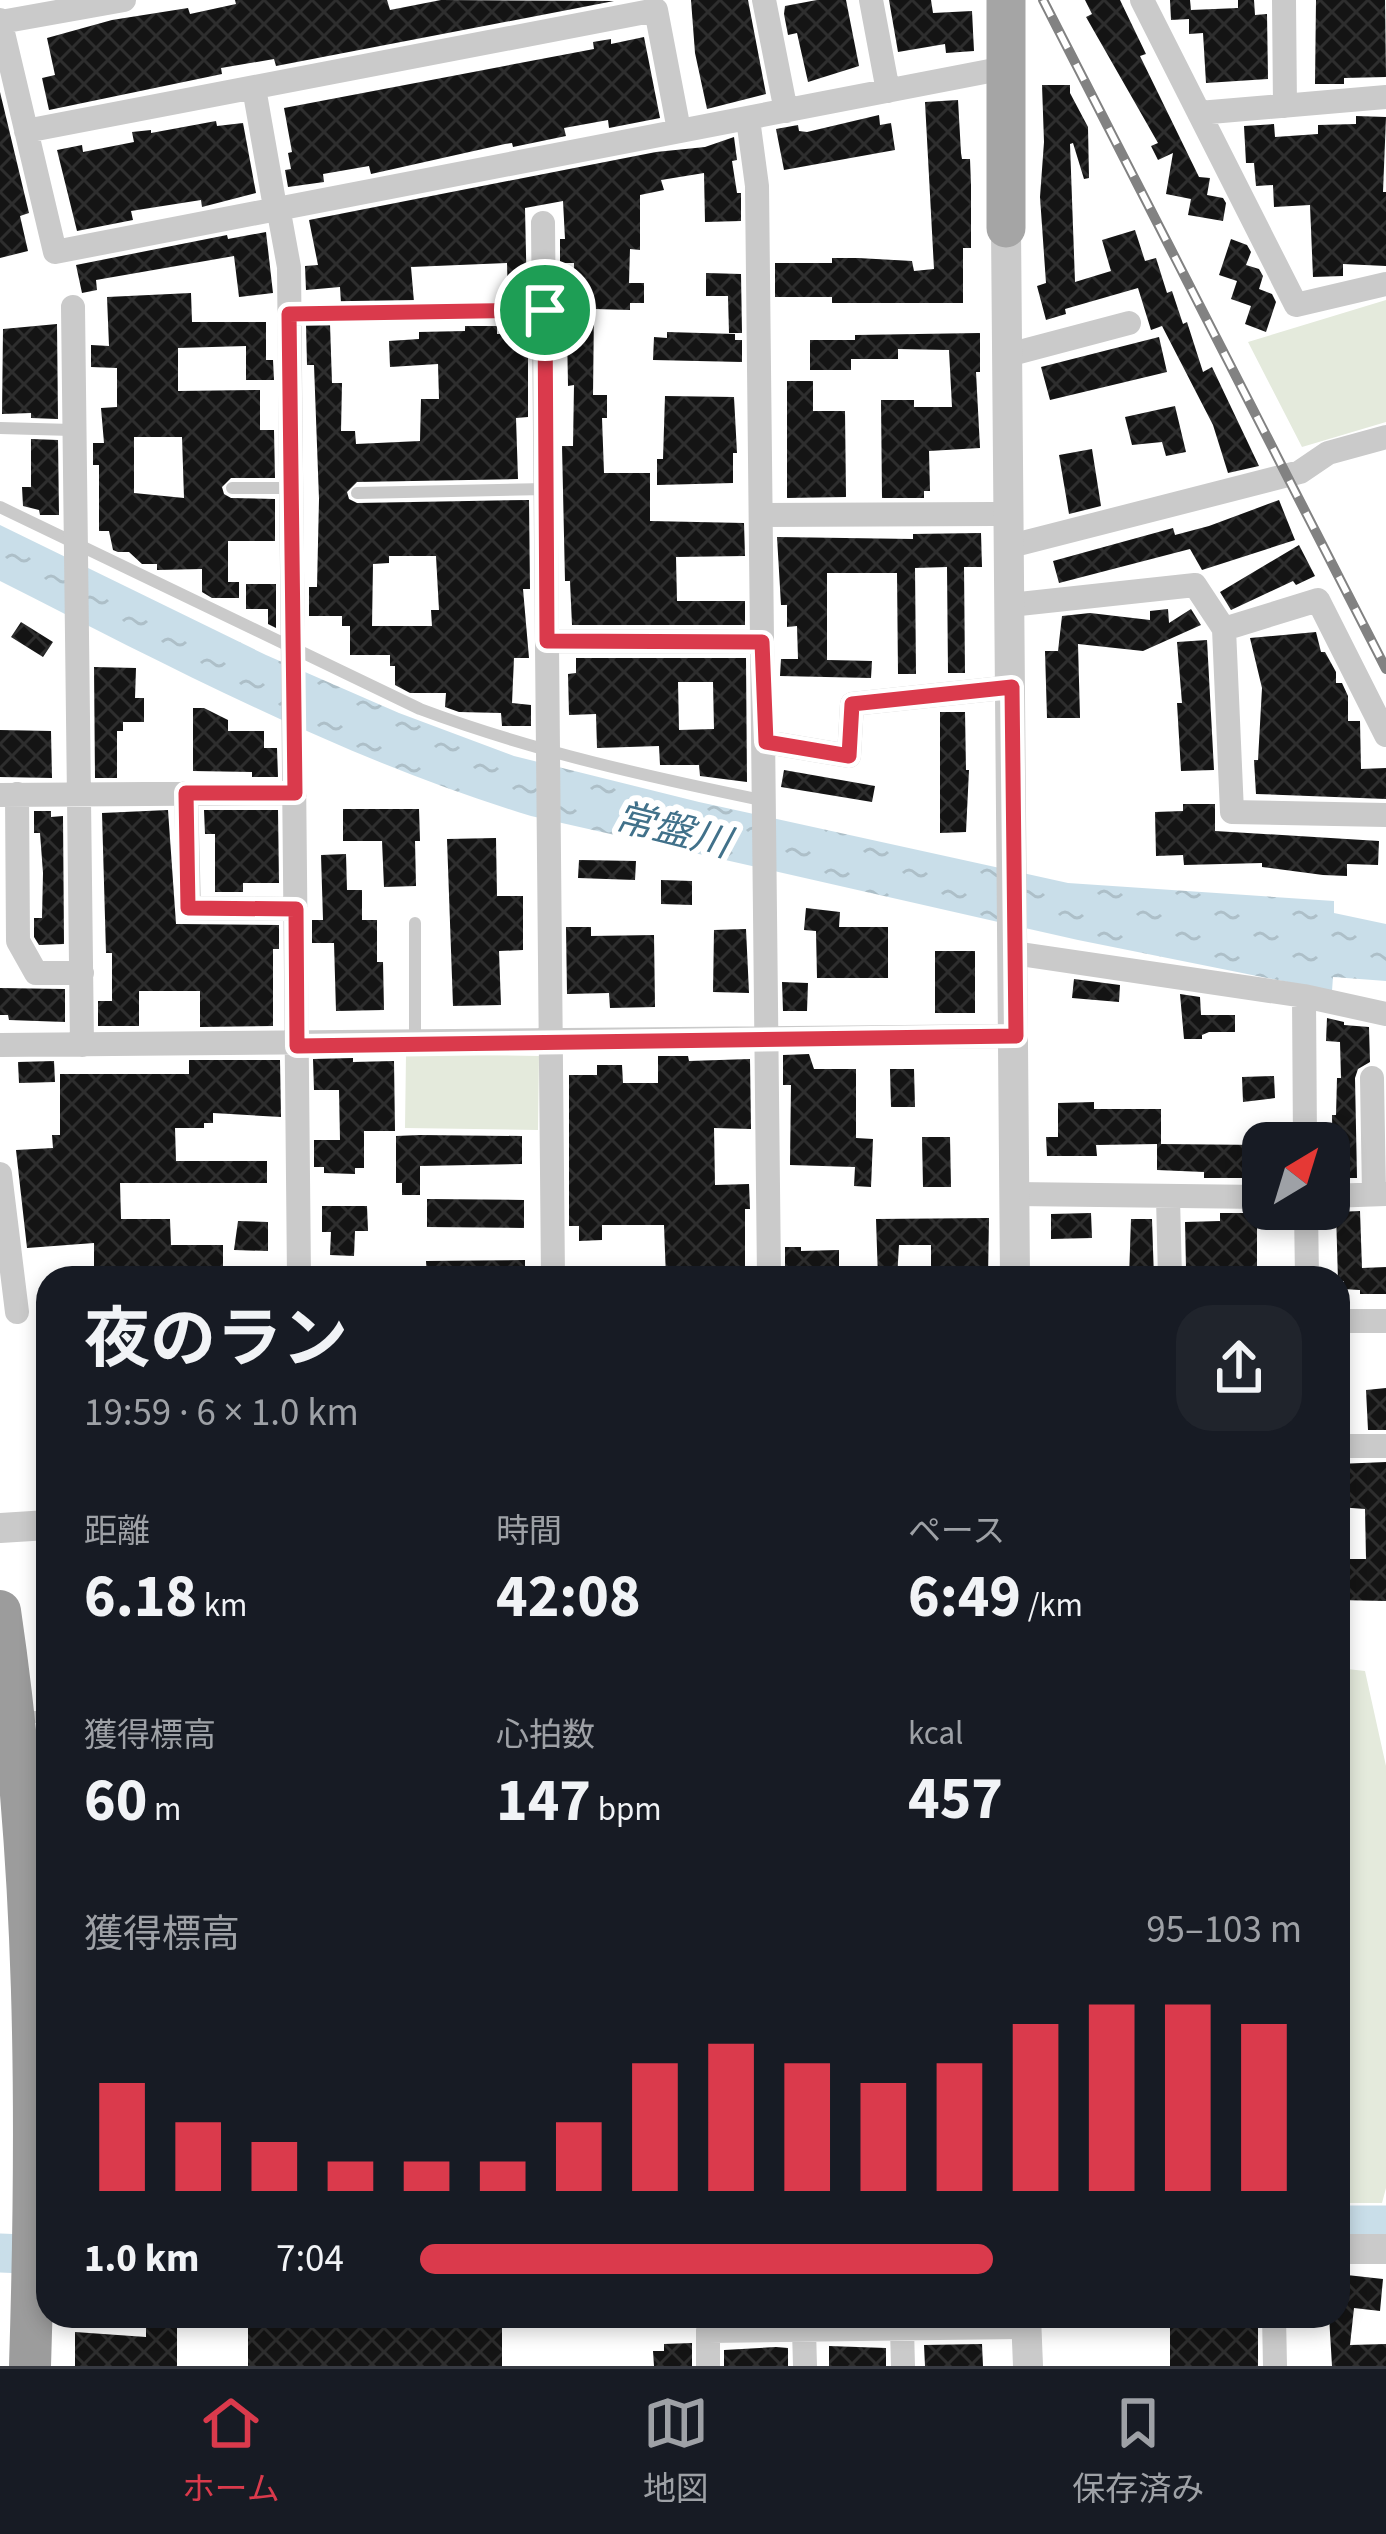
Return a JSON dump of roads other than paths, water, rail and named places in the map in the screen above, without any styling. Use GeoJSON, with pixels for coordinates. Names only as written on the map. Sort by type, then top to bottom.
{"type":"FeatureCollection","features":[{"type":"Feature","properties":{"kind":"highway"},"geometry":{"type":"LineString","coordinates":[[0,1611],[20,1730],[36,1978]]}},
{"type":"Feature","properties":{"kind":"highway"},"geometry":{"type":"LineString","coordinates":[[30,2366],[36,2165]]}},
{"type":"Feature","properties":{"kind":"main road"},"geometry":{"type":"LineString","coordinates":[[1006,0],[1006,227]]}},
{"type":"Feature","properties":{"kind":"street"},"geometry":{"type":"LineString","coordinates":[[764,0],[786,111]]}},
{"type":"Feature","properties":{"kind":"street"},"geometry":{"type":"LineString","coordinates":[[871,0],[888,91]]}},
{"type":"Feature","properties":{"kind":"street"},"geometry":{"type":"LineString","coordinates":[[1142,0],[1296,305],[1386,284]]}},
{"type":"Feature","properties":{"kind":"street"},"geometry":{"type":"LineString","coordinates":[[1284,0],[1285,106]]}},
{"type":"Feature","properties":{"kind":"street"},"geometry":{"type":"LineString","coordinates":[[111,1],[0,21],[55,252],[1005,68]]}},
{"type":"Feature","properties":{"kind":"street"},"geometry":{"type":"LineString","coordinates":[[26,131],[656,10],[679,130]]}},
{"type":"Feature","properties":{"kind":"street"},"geometry":{"type":"LineString","coordinates":[[254,88],[290,266],[299,1266]]}},
{"type":"Feature","properties":{"kind":"street"},"geometry":{"type":"LineString","coordinates":[[1198,113],[1386,97]]}},
{"type":"Feature","properties":{"kind":"street"},"geometry":{"type":"LineString","coordinates":[[748,119],[757,186],[763,514],[769,1266]]}},
{"type":"Feature","properties":{"kind":"street"},"geometry":{"type":"LineString","coordinates":[[543,223],[553,1266]]}},
{"type":"Feature","properties":{"kind":"street"},"geometry":{"type":"LineString","coordinates":[[1006,227],[1015,1266]]}},
{"type":"Feature","properties":{"kind":"street"},"geometry":{"type":"LineString","coordinates":[[73,308],[82,1045]]}},
{"type":"Feature","properties":{"kind":"street"},"geometry":{"type":"LineString","coordinates":[[1008,355],[1129,323]]}},
{"type":"Feature","properties":{"kind":"street"},"geometry":{"type":"LineString","coordinates":[[1011,546],[1300,472],[1328,453],[1386,437]]}},
{"type":"Feature","properties":{"kind":"street"},"geometry":{"type":"LineString","coordinates":[[763,514],[994,514]]}},
{"type":"Feature","properties":{"kind":"street"},"geometry":{"type":"LineString","coordinates":[[1010,605],[1195,585],[1224,629],[1232,812],[1386,815]]}},
{"type":"Feature","properties":{"kind":"street"},"geometry":{"type":"LineString","coordinates":[[1224,629],[1318,600],[1386,736]]}},
{"type":"Feature","properties":{"kind":"street"},"geometry":{"type":"LineString","coordinates":[[547,641],[762,642]]}},
{"type":"Feature","properties":{"kind":"street"},"geometry":{"type":"LineString","coordinates":[[766,742],[849,756],[852,704],[1012,687]]}},
{"type":"Feature","properties":{"kind":"street"},"geometry":{"type":"LineString","coordinates":[[186,793],[188,908],[296,909]]}},
{"type":"Feature","properties":{"kind":"street"},"geometry":{"type":"LineString","coordinates":[[82,973],[36,973],[18,941],[8,794],[295,793]]}},
{"type":"Feature","properties":{"kind":"street"},"geometry":{"type":"LineString","coordinates":[[1015,943],[1386,1014]]}},
{"type":"Feature","properties":{"kind":"street"},"geometry":{"type":"LineString","coordinates":[[1304,996],[1305,1122]]}},
{"type":"Feature","properties":{"kind":"street"},"geometry":{"type":"LineString","coordinates":[[0,1046],[1016,1036]]}},
{"type":"Feature","properties":{"kind":"street"},"geometry":{"type":"LineString","coordinates":[[1350,1195],[1380,1194],[1372,1078]]}},
{"type":"Feature","properties":{"kind":"street"},"geometry":{"type":"LineString","coordinates":[[0,1174],[11,1297]]}},
{"type":"Feature","properties":{"kind":"street"},"geometry":{"type":"LineString","coordinates":[[1015,1194],[1242,1197]]}},
{"type":"Feature","properties":{"kind":"street"},"geometry":{"type":"LineString","coordinates":[[1168,1198],[1170,1266]]}},
{"type":"Feature","properties":{"kind":"street"},"geometry":{"type":"LineString","coordinates":[[1306,1230],[1307,1266]]}},
{"type":"Feature","properties":{"kind":"street"},"geometry":{"type":"LineString","coordinates":[[1350,1321],[1386,1322]]}},
{"type":"Feature","properties":{"kind":"street"},"geometry":{"type":"LineString","coordinates":[[1350,1446],[1386,1446]]}},
{"type":"Feature","properties":{"kind":"street"},"geometry":{"type":"LineString","coordinates":[[0,1528],[36,1526]]}},
{"type":"Feature","properties":{"kind":"street"},"geometry":{"type":"LineString","coordinates":[[1350,2249],[1386,2249]]}},
{"type":"Feature","properties":{"kind":"street"},"geometry":{"type":"LineString","coordinates":[[708,2366],[708,2332],[920,2328]]}},
{"type":"Feature","properties":{"kind":"street"},"geometry":{"type":"LineString","coordinates":[[1027,2328],[1028,2366]]}},
{"type":"Feature","properties":{"kind":"street"},"geometry":{"type":"LineString","coordinates":[[1274,2328],[1275,2366]]}},
{"type":"Feature","properties":{"kind":"street"},"geometry":{"type":"LineString","coordinates":[[902,2329],[903,2366]]}},
{"type":"Feature","properties":{"kind":"street"},"geometry":{"type":"LineString","coordinates":[[804,2330],[805,2366]]}},
{"type":"Feature","properties":{"kind":"lane"},"geometry":{"type":"LineString","coordinates":[[289,314],[545,310]]}},
{"type":"Feature","properties":{"kind":"lane"},"geometry":{"type":"LineString","coordinates":[[0,428],[73,430]]}},
{"type":"Feature","properties":{"kind":"lane"},"geometry":{"type":"LineString","coordinates":[[232,488],[291,488]]}},
{"type":"Feature","properties":{"kind":"lane"},"geometry":{"type":"LineString","coordinates":[[357,494],[546,489]]}},
{"type":"Feature","properties":{"kind":"lane"},"geometry":{"type":"LineString","coordinates":[[0,507],[75,550],[420,710],[549,753],[766,806]]}},
{"type":"Feature","properties":{"kind":"lane"},"geometry":{"type":"LineString","coordinates":[[415,923],[415,1044]]}},
{"type":"Feature","properties":{"kind":"water","name":"常盤川"},"geometry":{"type":"Polygon","coordinates":[[[0,525],[266,655],[514,756],[1068,883],[1334,901],[1334,913],[1386,924],[1386,981],[1333,977],[1332,991],[1078,940],[531,816],[327,740],[0,581],[0,525]]]}},
{"type":"Feature","properties":{"kind":"waterway"},"geometry":{"type":"LineString","coordinates":[[1350,2225],[1386,2225]]}},
{"type":"Feature","properties":{"kind":"waterway"},"geometry":{"type":"LineString","coordinates":[[0,2253],[36,2254]]}},
{"type":"Feature","properties":{"kind":"railway"},"geometry":{"type":"LineString","coordinates":[[1043,0],[1386,669]]}}]}
